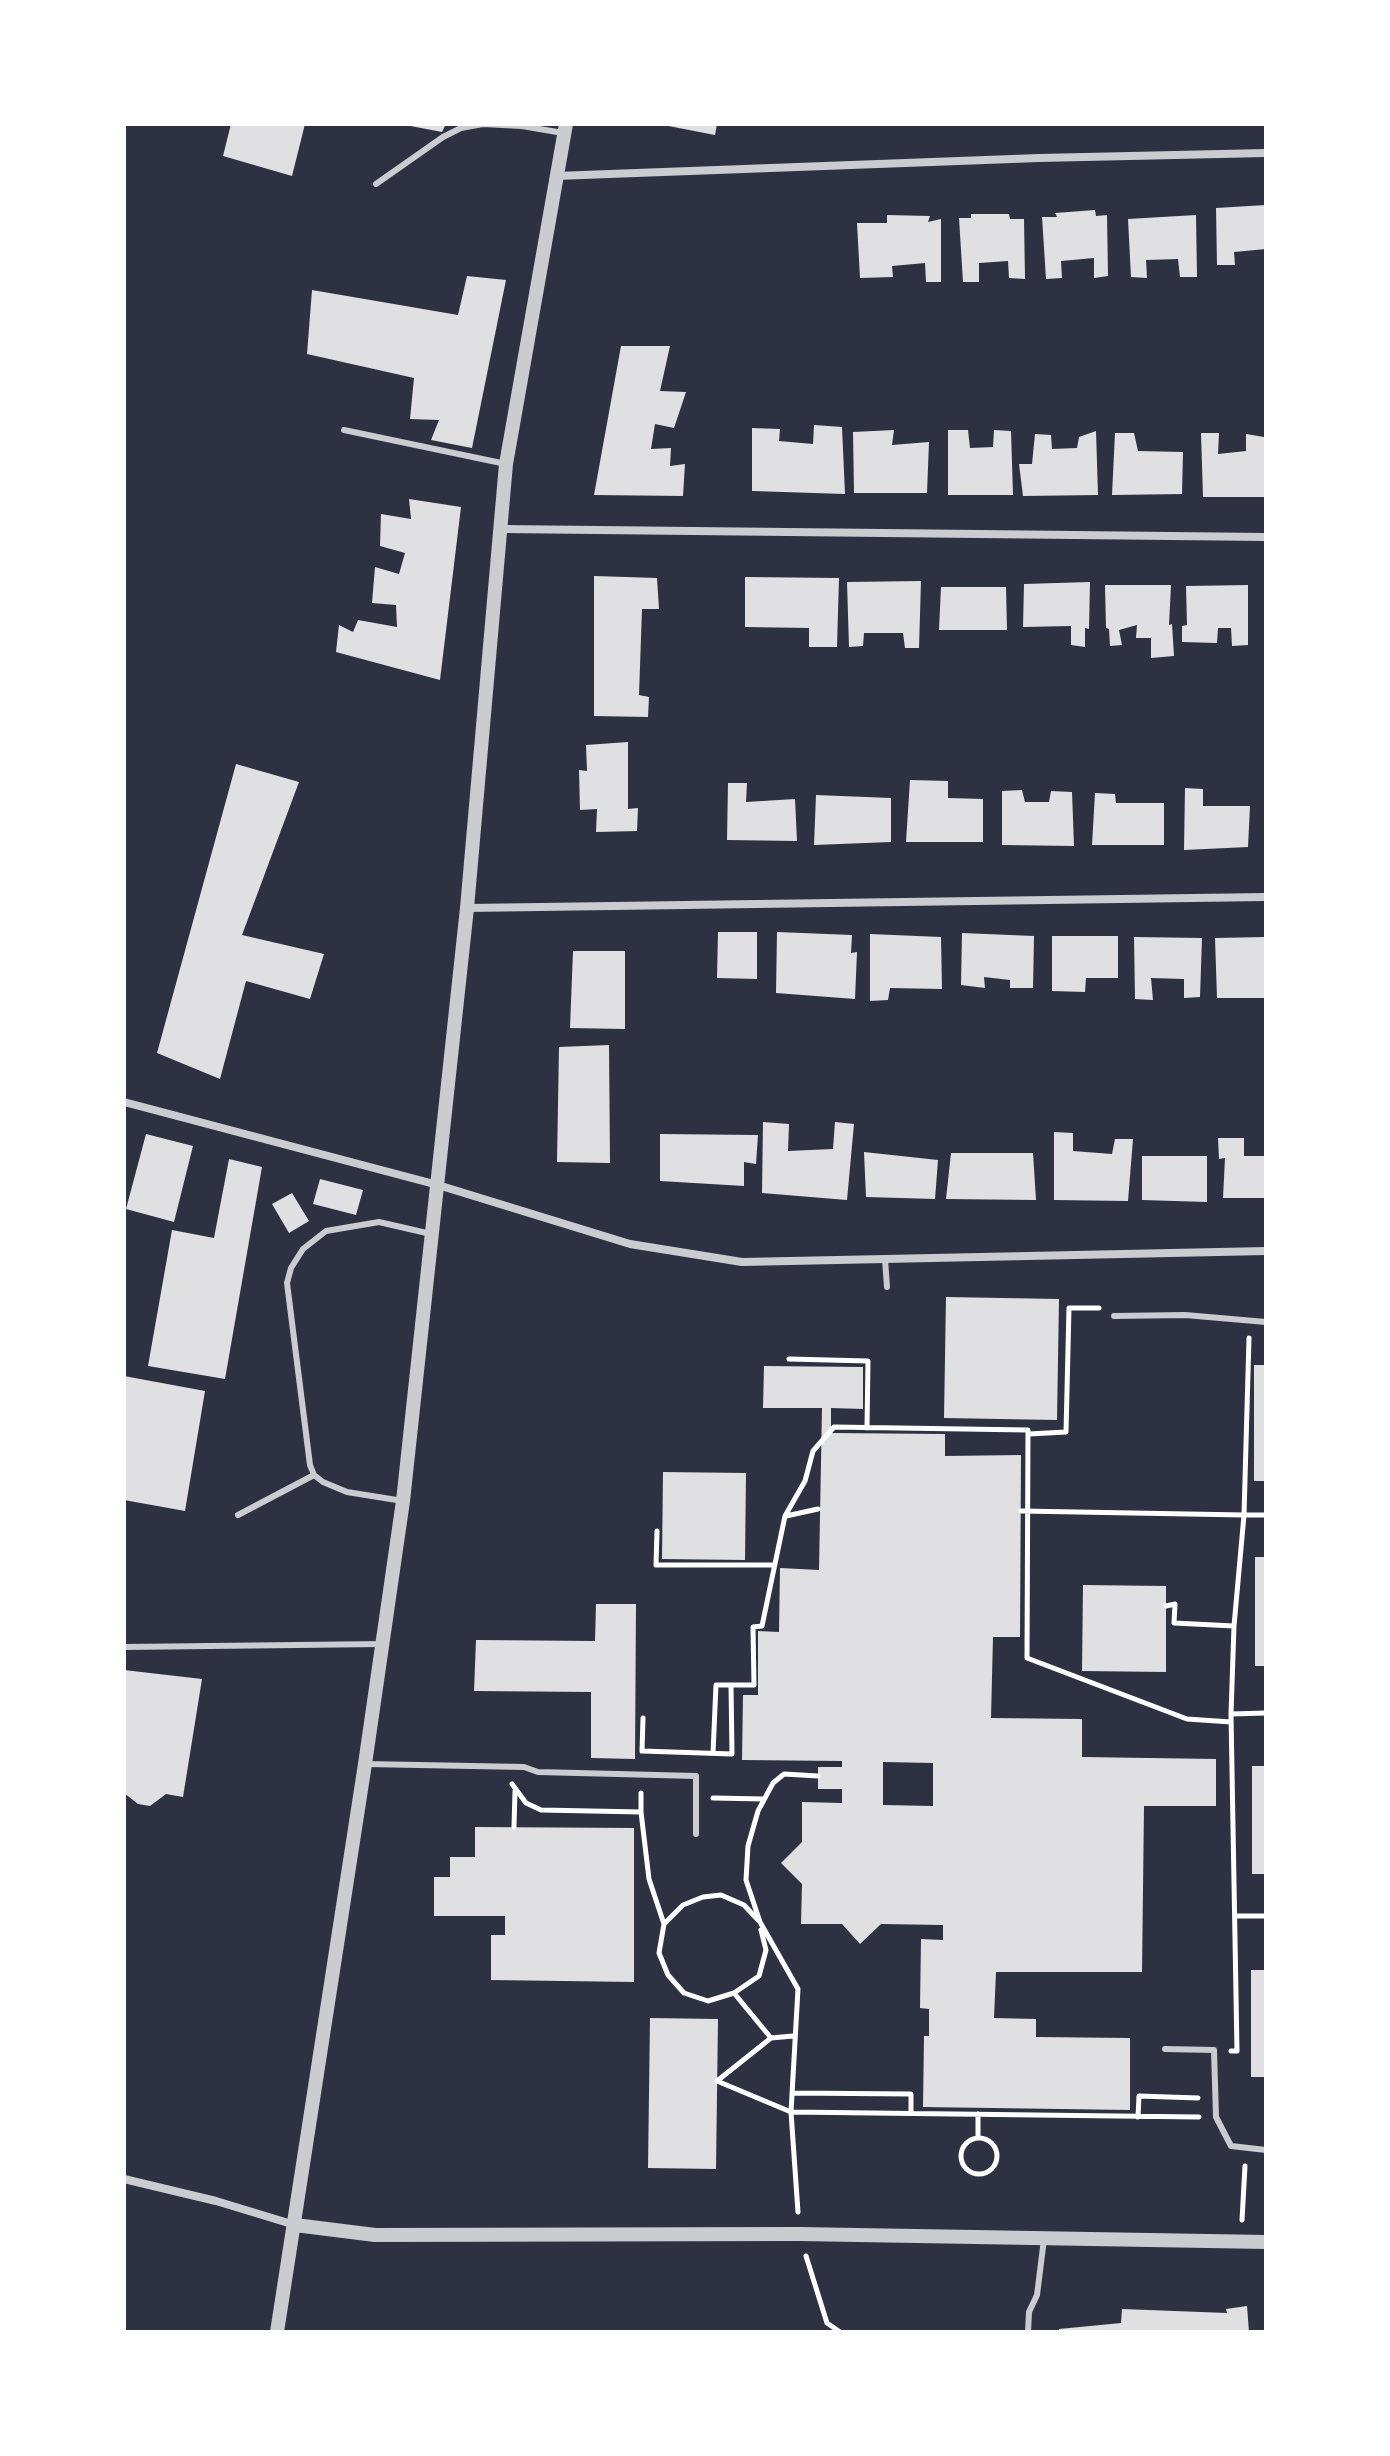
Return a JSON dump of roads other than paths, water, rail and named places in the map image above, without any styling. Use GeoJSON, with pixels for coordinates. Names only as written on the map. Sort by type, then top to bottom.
{"type":"FeatureCollection","features":[{"type":"Feature","properties":{"kind":"street"},"geometry":{"type":"LineString","coordinates":[[277,2332],[403,1501],[467,908],[506,464],[565,129]]}},
{"type":"Feature","properties":{"kind":"street"},"geometry":{"type":"LineString","coordinates":[[555,176],[1266,153]]}},
{"type":"Feature","properties":{"kind":"street"},"geometry":{"type":"LineString","coordinates":[[501,529],[1266,537]]}},
{"type":"Feature","properties":{"kind":"street"},"geometry":{"type":"LineString","coordinates":[[467,908],[1266,897]]}},
{"type":"Feature","properties":{"kind":"street"},"geometry":{"type":"LineString","coordinates":[[124,1102],[438,1185],[630,1244],[742,1262],[1266,1251]]}},
{"type":"Feature","properties":{"kind":"street"},"geometry":{"type":"LineString","coordinates":[[124,2179],[216,2201],[295,2225],[375,2235],[799,2234],[1266,2242]]}},
{"type":"Feature","properties":{"kind":"lane"},"geometry":{"type":"LineString","coordinates":[[376,184],[461,128],[483,124],[565,129]]}},
{"type":"Feature","properties":{"kind":"lane"},"geometry":{"type":"LineString","coordinates":[[344,430],[506,464]]}},
{"type":"Feature","properties":{"kind":"lane"},"geometry":{"type":"LineString","coordinates":[[403,1501],[347,1492],[314,1475],[310,1465],[287,1283],[291,1268],[303,1249],[326,1231],[379,1222],[431,1234]]}},
{"type":"Feature","properties":{"kind":"lane"},"geometry":{"type":"LineString","coordinates":[[885,1259],[887,1287]]}},
{"type":"Feature","properties":{"kind":"lane"},"geometry":{"type":"LineString","coordinates":[[1114,1316],[1185,1315],[1266,1322]]}},
{"type":"Feature","properties":{"kind":"lane"},"geometry":{"type":"LineString","coordinates":[[238,1515],[314,1475]]}},
{"type":"Feature","properties":{"kind":"lane"},"geometry":{"type":"LineString","coordinates":[[124,1647],[382,1644]]}},
{"type":"Feature","properties":{"kind":"lane"},"geometry":{"type":"LineString","coordinates":[[365,1764],[524,1767],[538,1772],[696,1776],[696,1834]]}},
{"type":"Feature","properties":{"kind":"lane"},"geometry":{"type":"LineString","coordinates":[[1165,2049],[1214,2050],[1216,2117],[1231,2146],[1266,2150]]}},
{"type":"Feature","properties":{"kind":"lane"},"geometry":{"type":"LineString","coordinates":[[1028,2332],[1029,2312],[1037,2295],[1044,2239]]}}]}
